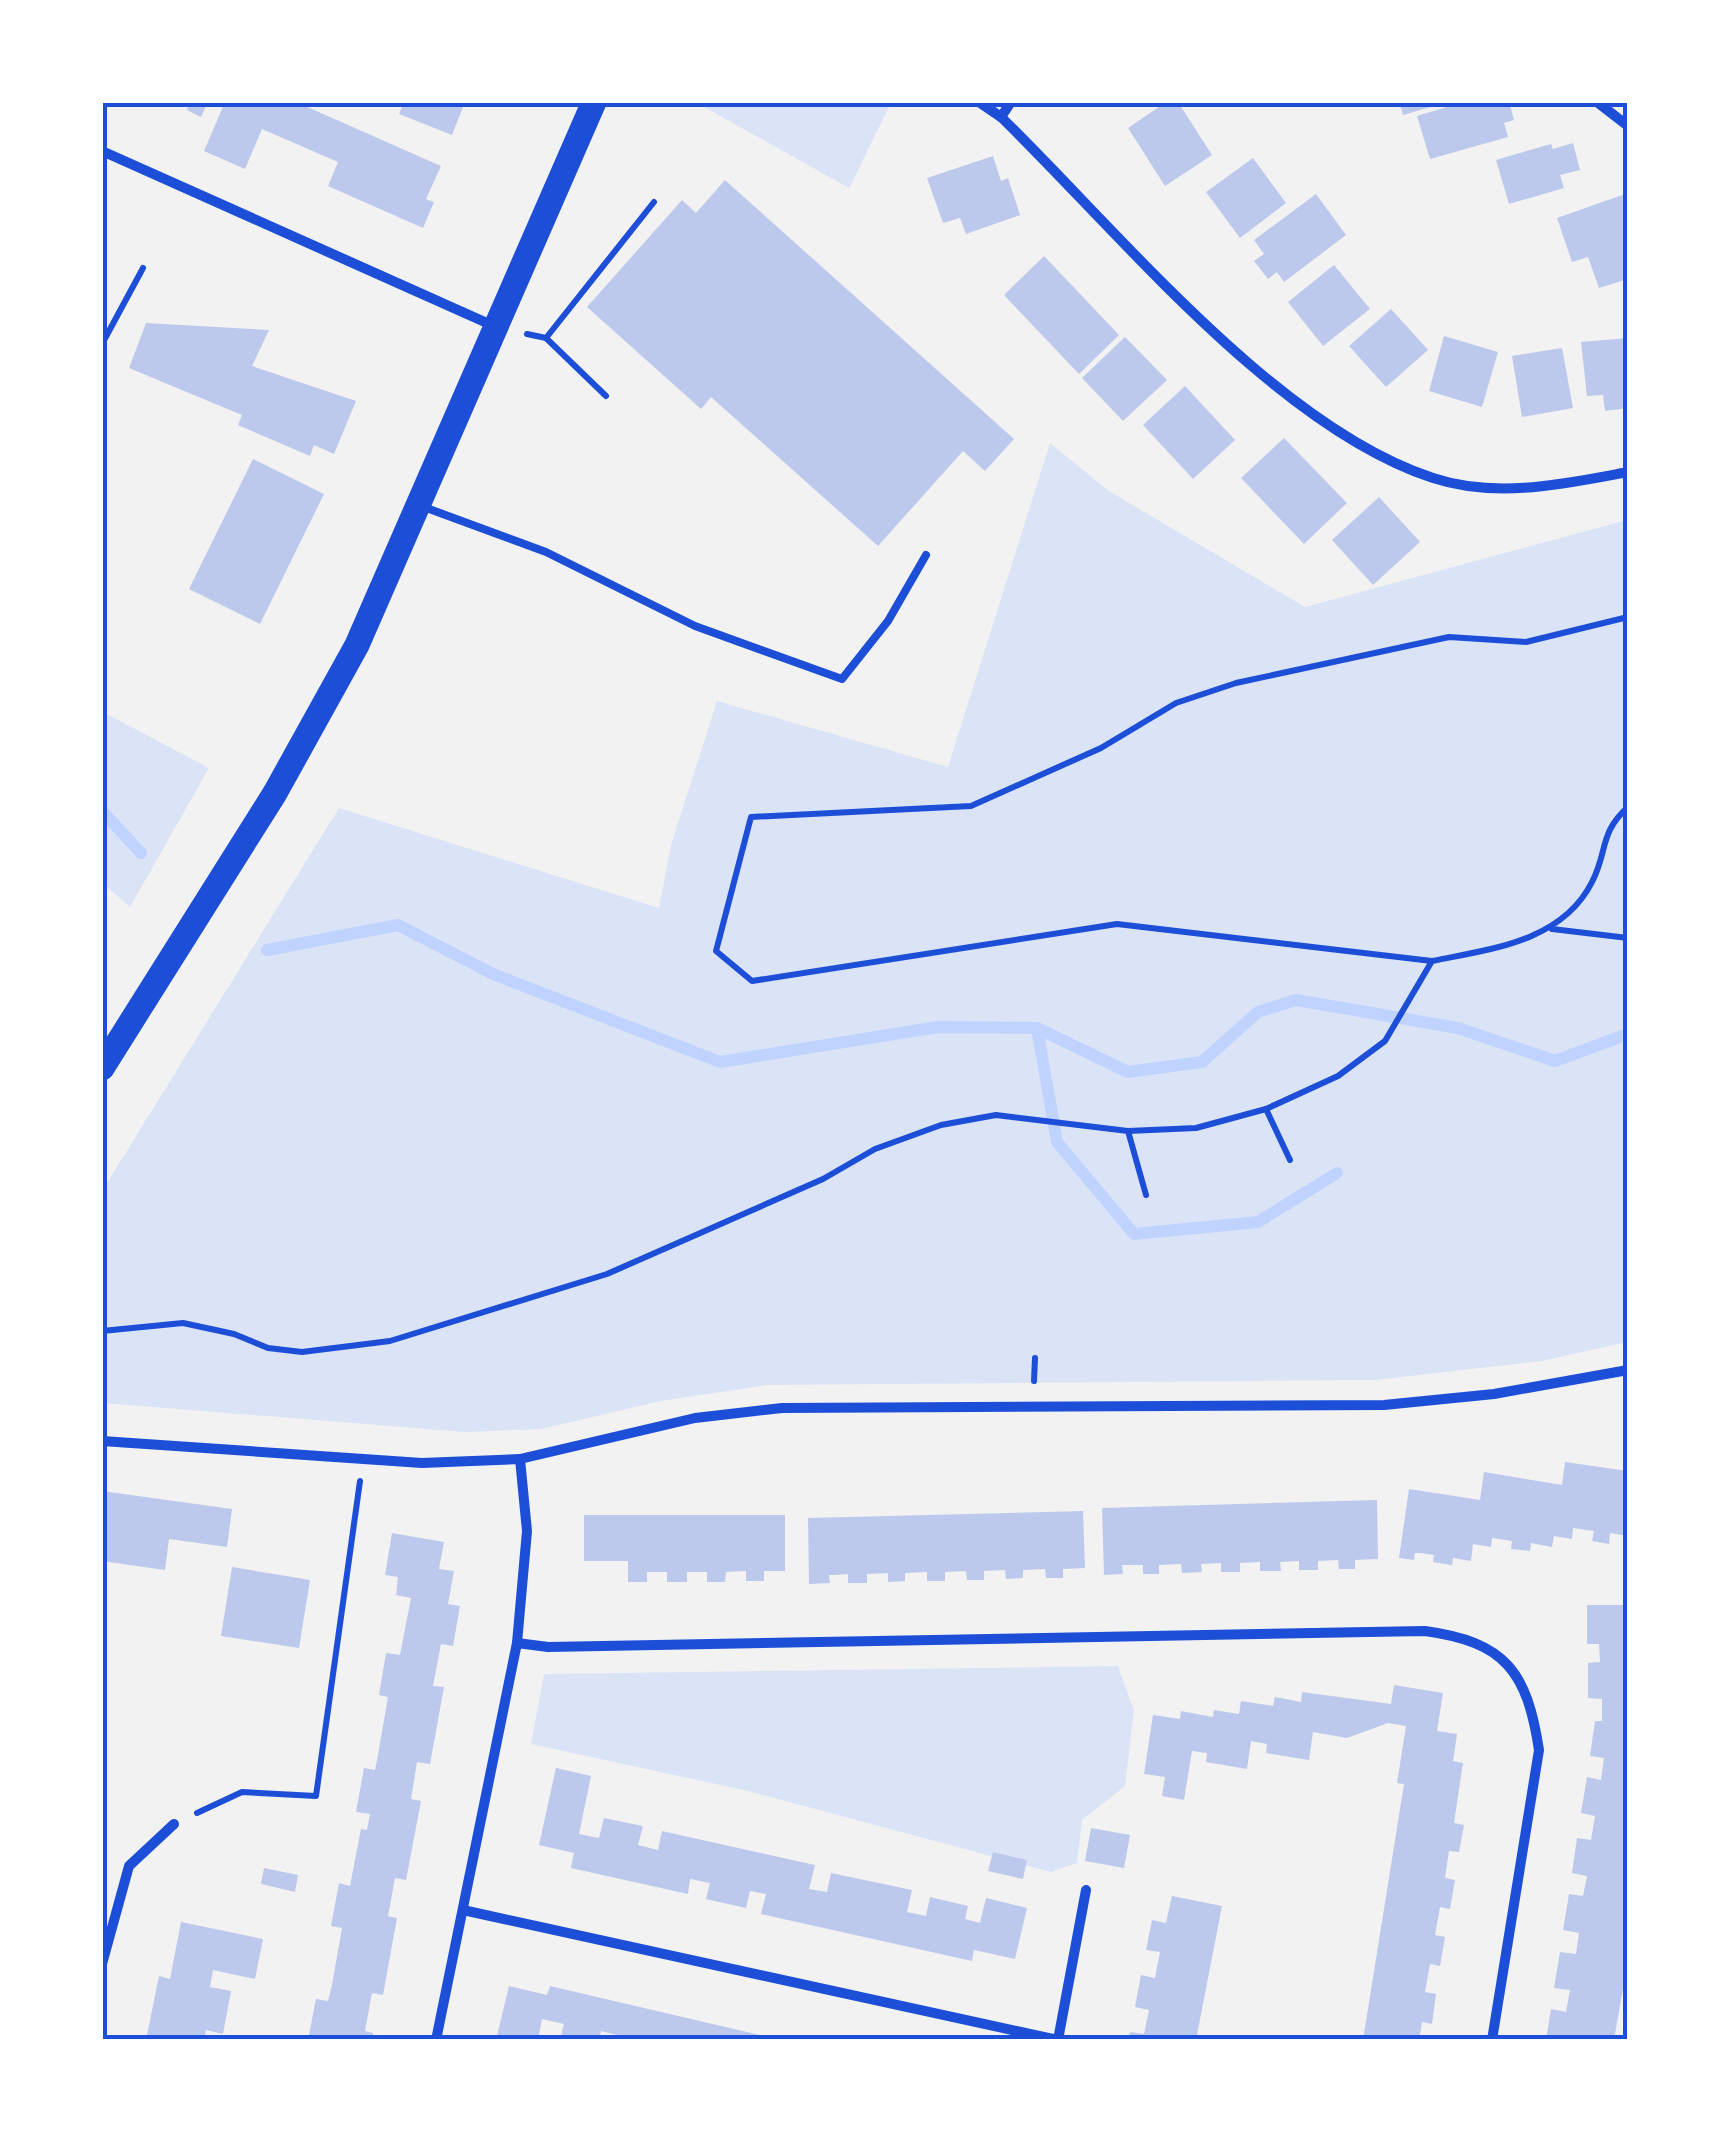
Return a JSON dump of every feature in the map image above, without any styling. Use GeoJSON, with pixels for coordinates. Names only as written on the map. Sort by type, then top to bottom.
{"type":"FeatureCollection","features":[{"type":"Feature","properties":{"kind":"main road"},"geometry":{"type":"LineString","coordinates":[[102,1068],[275,793],[357,645],[421,506],[594,102]]}},
{"type":"Feature","properties":{"kind":"street"},"geometry":{"type":"LineString","coordinates":[[979,102],[1001,117],[1214,330],[1301,408],[1376,453],[1434,479],[1490,488],[1542,488],[1628,472]]}},
{"type":"Feature","properties":{"kind":"street"},"geometry":{"type":"LineString","coordinates":[[1001,117],[1011,102]]}},
{"type":"Feature","properties":{"kind":"street"},"geometry":{"type":"LineString","coordinates":[[1597,102],[1628,126]]}},
{"type":"Feature","properties":{"kind":"street"},"geometry":{"type":"LineString","coordinates":[[102,151],[497,327]]}},
{"type":"Feature","properties":{"kind":"street"},"geometry":{"type":"LineString","coordinates":[[102,1441],[422,1464],[520,1459],[695,1418],[782,1408],[1384,1406],[1494,1394],[1628,1370]]}},
{"type":"Feature","properties":{"kind":"street"},"geometry":{"type":"LineString","coordinates":[[436,2040],[517,1643],[527,1531],[520,1459]]}},
{"type":"Feature","properties":{"kind":"street"},"geometry":{"type":"LineString","coordinates":[[517,1643],[753,1645],[1425,1631],[1458,1636],[1489,1647],[1512,1667],[1533,1706],[1539,1750],[1492,2040]]}},
{"type":"Feature","properties":{"kind":"street"},"geometry":{"type":"LineString","coordinates":[[102,1964],[129,1866],[174,1824]]}},
{"type":"Feature","properties":{"kind":"street"},"geometry":{"type":"LineString","coordinates":[[463,1910],[1058,2040],[1086,1890]]}},
{"type":"Feature","properties":{"kind":"lane"},"geometry":{"type":"LineString","coordinates":[[421,506],[546,552],[695,626],[842,679],[888,621],[926,555]]}},
{"type":"Feature","properties":{"kind":"path"},"geometry":{"type":"LineString","coordinates":[[546,338],[654,202]]}},
{"type":"Feature","properties":{"kind":"path"},"geometry":{"type":"LineString","coordinates":[[102,344],[143,268]]}},
{"type":"Feature","properties":{"kind":"path"},"geometry":{"type":"LineString","coordinates":[[497,327],[546,338],[606,396]]}},
{"type":"Feature","properties":{"kind":"path"},"geometry":{"type":"LineString","coordinates":[[1628,616],[1526,642],[1449,637],[1236,683],[1176,704],[1101,748],[970,806],[751,817],[716,951],[752,981],[1117,924],[1432,962],[1503,946],[1551,929],[1628,938]]}},
{"type":"Feature","properties":{"kind":"path"},"geometry":{"type":"LineString","coordinates":[[1551,929],[1592,883],[1608,824],[1628,807]]}},
{"type":"Feature","properties":{"kind":"path"},"geometry":{"type":"LineString","coordinates":[[102,1331],[184,1323],[234,1334],[268,1348],[302,1352],[390,1342],[607,1274],[823,1179],[875,1149],[941,1125],[996,1114],[1128,1130],[1196,1128],[1266,1109],[1338,1076],[1385,1041],[1432,962]]}},
{"type":"Feature","properties":{"kind":"path"},"geometry":{"type":"LineString","coordinates":[[1266,1109],[1290,1160]]}},
{"type":"Feature","properties":{"kind":"path"},"geometry":{"type":"LineString","coordinates":[[1128,1130],[1146,1195]]}},
{"type":"Feature","properties":{"kind":"path"},"geometry":{"type":"LineString","coordinates":[[174,1824],[242,1792],[316,1796],[360,1480],[402,1483],[422,1464]]}},
{"type":"Feature","properties":{"kind":"shaded area"},"geometry":{"type":"Polygon","coordinates":[[[697,103],[891,103],[849,188],[697,103]]]}},
{"type":"Feature","properties":{"kind":"shaded area"},"geometry":{"type":"Polygon","coordinates":[[[1050,443],[1109,491],[1305,607],[1627,520],[1627,1342],[1542,1361],[1376,1380],[768,1385],[661,1401],[541,1429],[465,1432],[103,1403],[102,1191],[339,808],[659,908],[671,845],[717,701],[948,767],[1050,443]]]}},
{"type":"Feature","properties":{"kind":"shaded area"},"geometry":{"type":"Polygon","coordinates":[[[103,712],[209,768],[130,907],[103,883],[103,712]]]}},
{"type":"Feature","properties":{"kind":"shaded area"},"geometry":{"type":"Polygon","coordinates":[[[1118,1666],[1134,1711],[1125,1786],[1082,1820],[1077,1863],[1051,1872],[748,1791],[531,1744],[544,1674],[1118,1666]]]}},
{"type":"Feature","properties":{"kind":"building"},"geometry":{"type":"Polygon","coordinates":[[[190,102],[208,102],[201,117],[187,110],[190,102]]]}},
{"type":"Feature","properties":{"kind":"building"},"geometry":{"type":"Polygon","coordinates":[[[225,102],[296,102],[441,166],[426,199],[434,202],[423,228],[328,186],[338,162],[262,129],[245,169],[204,151],[225,102]]]}},
{"type":"Feature","properties":{"kind":"building"},"geometry":{"type":"Polygon","coordinates":[[[404,102],[465,102],[452,135],[399,114],[404,102]]]}},
{"type":"Feature","properties":{"kind":"building"},"geometry":{"type":"Polygon","coordinates":[[[1166,102],[1178,102],[1212,155],[1165,186],[1128,128],[1166,102]]]}},
{"type":"Feature","properties":{"kind":"building"},"geometry":{"type":"Polygon","coordinates":[[[1399,102],[1441,102],[1441,104],[1403,115],[1399,102]]]}},
{"type":"Feature","properties":{"kind":"building"},"geometry":{"type":"Polygon","coordinates":[[[1463,102],[1510,105],[1514,120],[1504,123],[1508,137],[1430,159],[1417,116],[1463,102]]]}},
{"type":"Feature","properties":{"kind":"building"},"geometry":{"type":"Polygon","coordinates":[[[1573,143],[1580,170],[1560,175],[1564,188],[1509,204],[1496,160],[1551,144],[1553,149],[1573,143]]]}},
{"type":"Feature","properties":{"kind":"building"},"geometry":{"type":"Polygon","coordinates":[[[993,156],[1001,181],[1008,178],[1020,215],[966,234],[960,218],[943,223],[927,178],[993,156]]]}},
{"type":"Feature","properties":{"kind":"building"},"geometry":{"type":"Polygon","coordinates":[[[1253,158],[1286,203],[1240,238],[1206,192],[1253,158]]]}},
{"type":"Feature","properties":{"kind":"building"},"geometry":{"type":"Polygon","coordinates":[[[725,180],[1014,439],[985,471],[963,451],[878,546],[711,397],[701,409],[587,307],[682,200],[696,213],[725,180]]]}},
{"type":"Feature","properties":{"kind":"building"},"geometry":{"type":"Polygon","coordinates":[[[1628,193],[1628,279],[1599,288],[1588,257],[1572,262],[1557,218],[1628,193]]]}},
{"type":"Feature","properties":{"kind":"building"},"geometry":{"type":"Polygon","coordinates":[[[1316,194],[1346,235],[1284,282],[1277,272],[1268,279],[1254,261],[1264,254],[1254,240],[1316,194]]]}},
{"type":"Feature","properties":{"kind":"building"},"geometry":{"type":"Polygon","coordinates":[[[1044,256],[1119,335],[1079,374],[1004,295],[1044,256]]]}},
{"type":"Feature","properties":{"kind":"building"},"geometry":{"type":"Polygon","coordinates":[[[1334,265],[1370,309],[1323,346],[1288,302],[1334,265]]]}},
{"type":"Feature","properties":{"kind":"building"},"geometry":{"type":"Polygon","coordinates":[[[1391,309],[1428,350],[1386,387],[1349,346],[1391,309]]]}},
{"type":"Feature","properties":{"kind":"building"},"geometry":{"type":"Polygon","coordinates":[[[146,323],[269,330],[252,366],[356,401],[334,454],[314,445],[310,456],[238,425],[242,415],[129,368],[146,323]]]}},
{"type":"Feature","properties":{"kind":"building"},"geometry":{"type":"Polygon","coordinates":[[[1444,336],[1498,352],[1482,407],[1429,391],[1444,336]]]}},
{"type":"Feature","properties":{"kind":"building"},"geometry":{"type":"Polygon","coordinates":[[[1125,337],[1167,380],[1123,421],[1082,378],[1125,337]]]}},
{"type":"Feature","properties":{"kind":"building"},"geometry":{"type":"Polygon","coordinates":[[[1628,338],[1628,408],[1605,411],[1603,395],[1587,396],[1581,342],[1628,338]]]}},
{"type":"Feature","properties":{"kind":"building"},"geometry":{"type":"Polygon","coordinates":[[[1562,348],[1573,408],[1522,417],[1512,356],[1562,348]]]}},
{"type":"Feature","properties":{"kind":"building"},"geometry":{"type":"Polygon","coordinates":[[[1185,386],[1235,440],[1193,479],[1143,425],[1185,386]]]}},
{"type":"Feature","properties":{"kind":"building"},"geometry":{"type":"Polygon","coordinates":[[[1284,438],[1347,503],[1304,544],[1241,478],[1284,438]]]}},
{"type":"Feature","properties":{"kind":"building"},"geometry":{"type":"Polygon","coordinates":[[[253,459],[324,494],[260,624],[189,589],[253,459]]]}},
{"type":"Feature","properties":{"kind":"building"},"geometry":{"type":"Polygon","coordinates":[[[1379,497],[1420,542],[1373,585],[1332,540],[1379,497]]]}},
{"type":"Feature","properties":{"kind":"building"},"geometry":{"type":"Polygon","coordinates":[[[1565,1462],[1628,1471],[1628,1536],[1610,1533],[1609,1544],[1592,1541],[1594,1531],[1573,1528],[1572,1539],[1554,1536],[1552,1547],[1531,1543],[1530,1551],[1511,1549],[1512,1541],[1492,1538],[1491,1547],[1473,1544],[1471,1561],[1453,1558],[1452,1565],[1433,1562],[1434,1555],[1420,1553],[1415,1553],[1414,1560],[1399,1558],[1409,1489],[1480,1500],[1484,1472],[1562,1485],[1565,1462]]]}},
{"type":"Feature","properties":{"kind":"building"},"geometry":{"type":"Polygon","coordinates":[[[102,1491],[232,1509],[227,1547],[169,1539],[165,1570],[102,1561],[102,1491]]]}},
{"type":"Feature","properties":{"kind":"building"},"geometry":{"type":"Polygon","coordinates":[[[1377,1500],[1378,1559],[1355,1560],[1355,1569],[1339,1569],[1338,1560],[1318,1561],[1318,1570],[1299,1570],[1299,1561],[1280,1562],[1281,1571],[1260,1571],[1260,1562],[1240,1563],[1240,1572],[1221,1572],[1221,1563],[1201,1564],[1202,1572],[1182,1573],[1181,1564],[1159,1565],[1159,1574],[1143,1574],[1143,1565],[1122,1565],[1123,1574],[1104,1575],[1102,1508],[1377,1500]]]}},
{"type":"Feature","properties":{"kind":"building"},"geometry":{"type":"Polygon","coordinates":[[[1083,1511],[1085,1568],[1063,1569],[1063,1578],[1046,1578],[1045,1569],[1023,1570],[1023,1578],[1006,1579],[1005,1570],[984,1571],[984,1580],[967,1580],[966,1571],[945,1572],[945,1581],[927,1581],[927,1572],[905,1573],[905,1581],[888,1582],[888,1573],[867,1574],[867,1583],[848,1583],[848,1574],[829,1575],[830,1583],[809,1584],[808,1518],[1083,1511]]]}},
{"type":"Feature","properties":{"kind":"building"},"geometry":{"type":"Polygon","coordinates":[[[584,1515],[785,1515],[785,1571],[764,1571],[764,1581],[746,1581],[746,1571],[726,1572],[725,1582],[707,1582],[707,1572],[687,1572],[687,1582],[667,1582],[667,1572],[647,1572],[647,1582],[628,1582],[628,1561],[584,1561],[584,1515]]]}},
{"type":"Feature","properties":{"kind":"building"},"geometry":{"type":"Polygon","coordinates":[[[392,1533],[444,1542],[439,1569],[454,1571],[448,1604],[460,1606],[453,1646],[441,1644],[433,1686],[444,1687],[430,1764],[417,1762],[411,1799],[421,1801],[406,1880],[395,1878],[388,1916],[397,1918],[383,1995],[372,1993],[365,2031],[373,2033],[372,2040],[308,2040],[316,1999],[328,2001],[332,1985],[342,1928],[331,1926],[339,1883],[350,1886],[361,1829],[367,1830],[370,1814],[356,1812],[364,1768],[375,1770],[378,1755],[388,1697],[379,1695],[386,1653],[400,1655],[411,1598],[396,1595],[398,1577],[385,1575],[392,1533]]]}},
{"type":"Feature","properties":{"kind":"building"},"geometry":{"type":"Polygon","coordinates":[[[232,1567],[310,1580],[299,1648],[221,1636],[232,1567]]]}},
{"type":"Feature","properties":{"kind":"building"},"geometry":{"type":"Polygon","coordinates":[[[1587,1605],[1628,1605],[1628,1959],[1614,2040],[1546,2040],[1551,2009],[1566,2012],[1570,1990],[1554,1988],[1560,1952],[1576,1954],[1579,1933],[1563,1930],[1569,1894],[1583,1896],[1587,1876],[1572,1873],[1577,1838],[1591,1840],[1595,1816],[1581,1813],[1587,1777],[1601,1780],[1604,1758],[1590,1756],[1595,1721],[1602,1721],[1602,1699],[1588,1698],[1588,1663],[1600,1662],[1599,1644],[1587,1644],[1587,1605]]]}},
{"type":"Feature","properties":{"kind":"building"},"geometry":{"type":"Polygon","coordinates":[[[1394,1685],[1443,1693],[1437,1731],[1457,1734],[1453,1761],[1463,1763],[1454,1823],[1464,1825],[1459,1852],[1449,1851],[1445,1878],[1455,1880],[1450,1909],[1440,1907],[1435,1935],[1445,1937],[1440,1966],[1430,1964],[1425,1992],[1436,1994],[1432,2024],[1422,2022],[1419,2040],[1363,2040],[1404,1784],[1397,1783],[1406,1726],[1388,1723],[1347,1738],[1313,1732],[1309,1760],[1266,1753],[1267,1744],[1251,1741],[1247,1769],[1206,1762],[1207,1753],[1192,1751],[1184,1800],[1162,1796],[1165,1777],[1144,1774],[1153,1715],[1180,1719],[1181,1711],[1213,1717],[1214,1710],[1239,1714],[1241,1701],[1273,1706],[1275,1697],[1301,1702],[1302,1692],[1391,1704],[1394,1685]]]}},
{"type":"Feature","properties":{"kind":"building"},"geometry":{"type":"Polygon","coordinates":[[[556,1768],[591,1776],[579,1834],[599,1838],[604,1818],[643,1826],[638,1845],[658,1850],[662,1831],[815,1865],[809,1889],[827,1892],[831,1873],[912,1890],[907,1912],[926,1916],[930,1897],[968,1906],[965,1919],[980,1923],[986,1898],[1027,1908],[1015,1959],[974,1950],[972,1961],[761,1914],[766,1894],[750,1891],[746,1908],[706,1899],[710,1883],[690,1879],[688,1894],[571,1868],[574,1853],[539,1845],[556,1768]]]}},
{"type":"Feature","properties":{"kind":"building"},"geometry":{"type":"Polygon","coordinates":[[[1091,1828],[1130,1835],[1124,1868],[1085,1861],[1091,1828]]]}},
{"type":"Feature","properties":{"kind":"building"},"geometry":{"type":"Polygon","coordinates":[[[993,1852],[1027,1860],[1023,1879],[988,1871],[993,1852]]]}},
{"type":"Feature","properties":{"kind":"building"},"geometry":{"type":"Polygon","coordinates":[[[264,1868],[298,1875],[295,1892],[261,1884],[264,1868]]]}},
{"type":"Feature","properties":{"kind":"building"},"geometry":{"type":"Polygon","coordinates":[[[1172,1896],[1222,1906],[1196,2040],[1128,2040],[1130,2032],[1144,2034],[1149,2010],[1135,2007],[1141,1975],[1155,1978],[1160,1952],[1146,1950],[1152,1920],[1166,1923],[1172,1896]]]}},
{"type":"Feature","properties":{"kind":"building"},"geometry":{"type":"Polygon","coordinates":[[[181,1922],[263,1939],[255,1979],[213,1970],[210,1987],[231,1991],[223,2034],[206,2030],[204,2040],[146,2040],[159,1976],[170,1979],[181,1922]]]}},
{"type":"Feature","properties":{"kind":"building"},"geometry":{"type":"Polygon","coordinates":[[[509,1986],[547,1995],[550,1986],[764,2036],[763,2040],[616,2040],[617,2035],[601,2031],[599,2040],[560,2040],[564,2024],[542,2019],[538,2040],[496,2040],[509,1986]]]}},
{"type":"Feature","properties":{"kind":"waterway"},"geometry":{"type":"LineString","coordinates":[[102,811],[141,853]]}},
{"type":"Feature","properties":{"kind":"waterway"},"geometry":{"type":"LineString","coordinates":[[267,950],[398,925],[493,974],[720,1062],[938,1027],[1037,1028],[1128,1072],[1202,1062],[1258,1012],[1296,1000],[1458,1028],[1555,1061],[1628,1034]]}},
{"type":"Feature","properties":{"kind":"waterway"},"geometry":{"type":"LineString","coordinates":[[1037,1028],[1057,1142],[1134,1234],[1258,1222],[1337,1173]]}}]}
